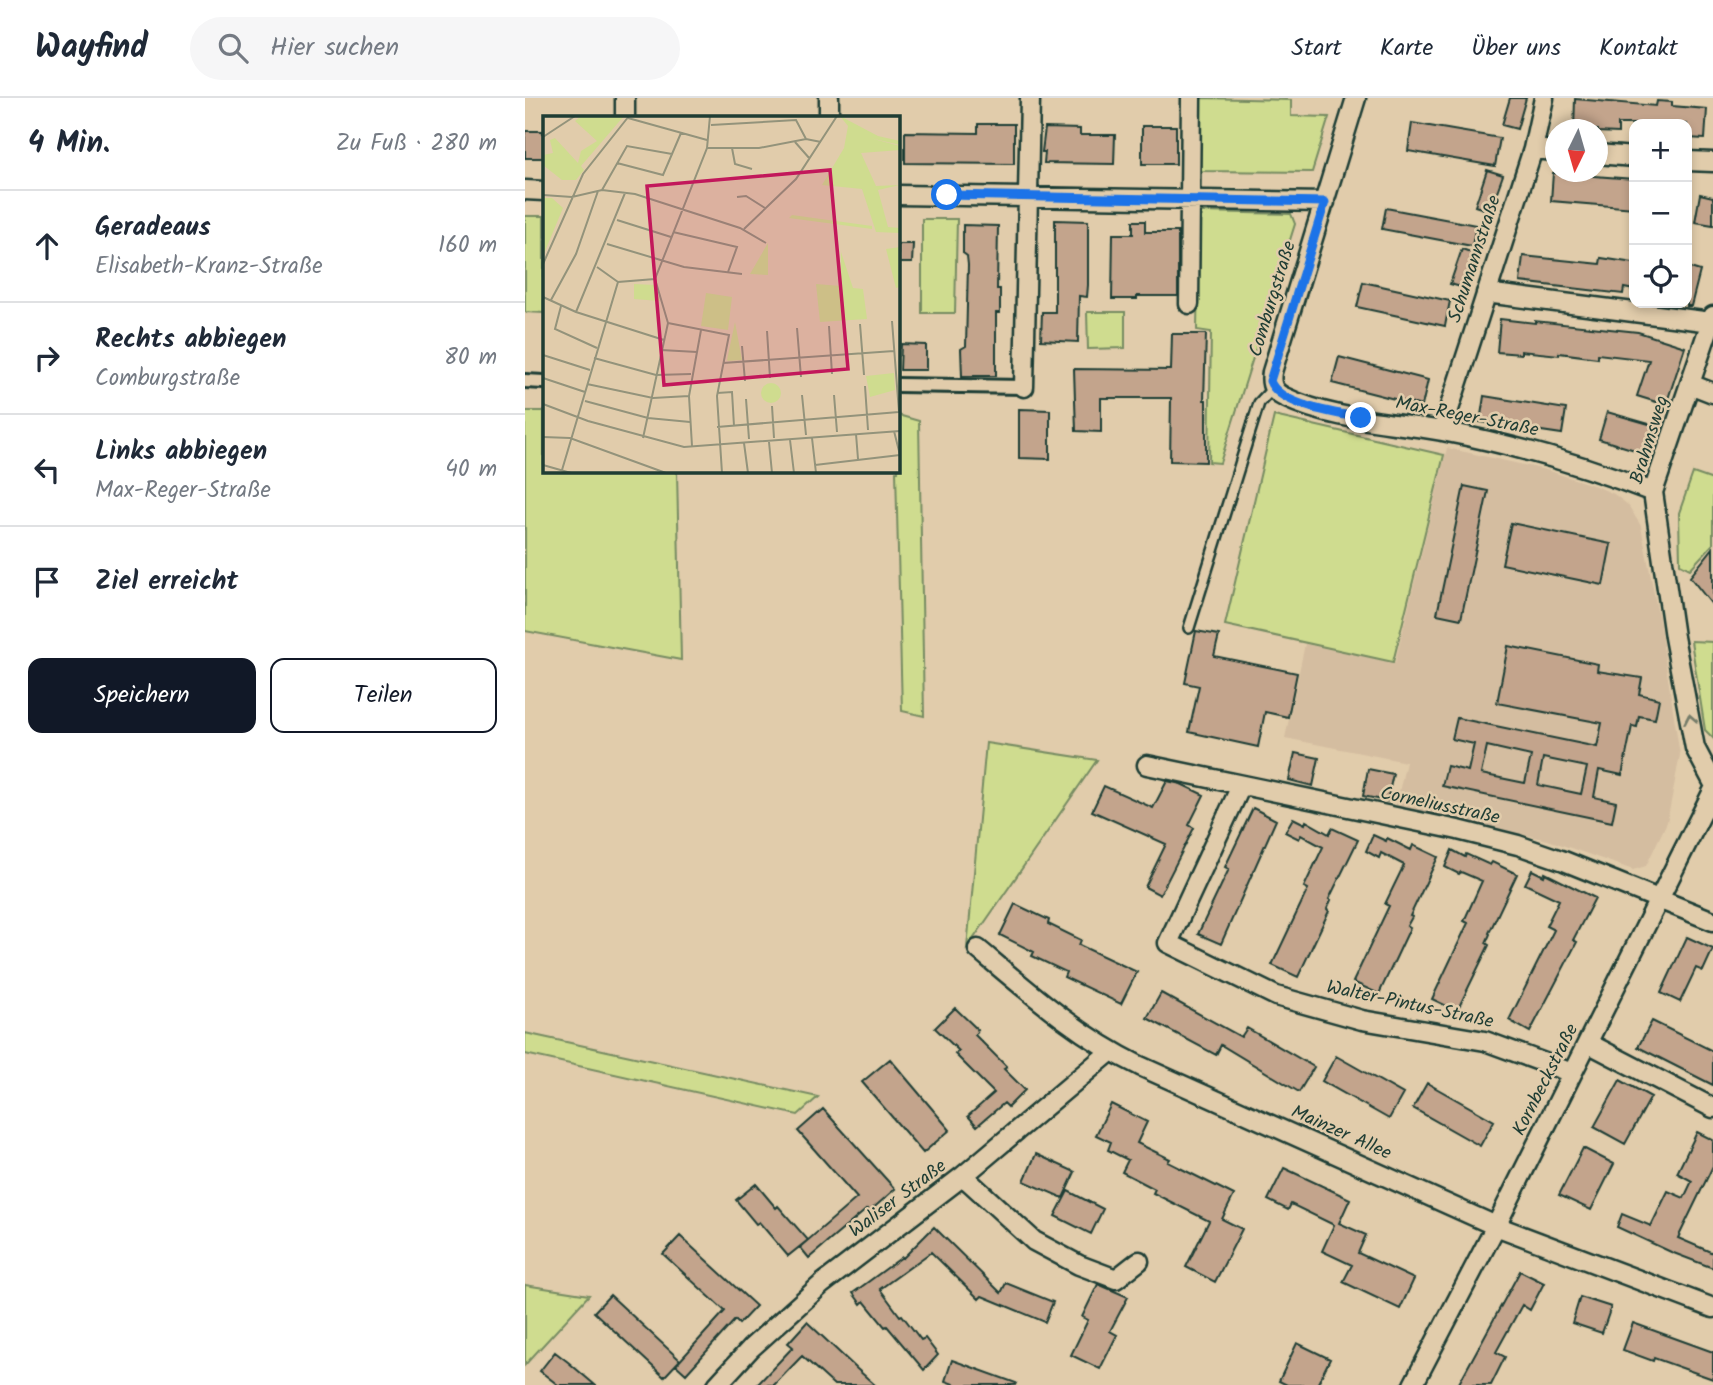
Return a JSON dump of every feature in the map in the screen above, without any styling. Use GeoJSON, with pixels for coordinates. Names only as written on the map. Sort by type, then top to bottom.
{"type":"FeatureCollection","features":[{"type":"Feature","properties":{"kind":"street"},"geometry":{"type":"LineString","coordinates":[[625,98],[625,116]]}},
{"type":"Feature","properties":{"kind":"street"},"geometry":{"type":"LineString","coordinates":[[829,98],[829,116]]}},
{"type":"Feature","properties":{"kind":"street"},"geometry":{"type":"LineString","coordinates":[[899,386],[1024,387],[1030,98]]}},
{"type":"Feature","properties":{"kind":"street"},"geometry":{"type":"LineString","coordinates":[[1189,304],[1191,98]]}},
{"type":"Feature","properties":{"kind":"street","name":"Comburgstraße"},"geometry":{"type":"LineString","coordinates":[[1273,388],[1270,381],[1272,372],[1356,98]]}},
{"type":"Feature","properties":{"kind":"street","name":"Schumannstraße"},"geometry":{"type":"LineString","coordinates":[[1442,431],[1533,149],[1544,98]]}},
{"type":"Feature","properties":{"kind":"street"},"geometry":{"type":"LineString","coordinates":[[1533,149],[1545,150]]}},
{"type":"Feature","properties":{"kind":"street"},"geometry":{"type":"LineString","coordinates":[[1608,155],[1629,157]]}},
{"type":"Feature","properties":{"kind":"street"},"geometry":{"type":"LineString","coordinates":[[1692,160],[1713,162]]}},
{"type":"Feature","properties":{"kind":"street"},"geometry":{"type":"LineString","coordinates":[[525,190],[543,191]]}},
{"type":"Feature","properties":{"kind":"street"},"geometry":{"type":"LineString","coordinates":[[899,195],[1325,202]]}},
{"type":"Feature","properties":{"kind":"street"},"geometry":{"type":"LineString","coordinates":[[1486,293],[1712,319]]}},
{"type":"Feature","properties":{"kind":"street","name":"Brahmsweg"},"geometry":{"type":"LineString","coordinates":[[1712,319],[1653,492],[1674,637],[1695,748],[1713,782]]}},
{"type":"Feature","properties":{"kind":"street"},"geometry":{"type":"LineString","coordinates":[[525,382],[543,382]]}},
{"type":"Feature","properties":{"kind":"street"},"geometry":{"type":"LineString","coordinates":[[1691,384],[1713,393]]}},
{"type":"Feature","properties":{"kind":"street","name":"Max-Reger-Straße"},"geometry":{"type":"LineString","coordinates":[[1273,388],[1282,397],[1318,409],[1442,431],[1550,455],[1604,472],[1653,492]]}},
{"type":"Feature","properties":{"kind":"street","name":"Corneliusstraße"},"geometry":{"type":"LineString","coordinates":[[1147,765],[1518,845],[1564,860],[1713,921]]}},
{"type":"Feature","properties":{"kind":"street","name":"Walter-Pintus-Straße"},"geometry":{"type":"LineString","coordinates":[[1241,786],[1168,943],[1276,996],[1362,1020],[1485,1041],[1573,1073]]}},
{"type":"Feature","properties":{"kind":"street","name":"Kornbeckstraße"},"geometry":{"type":"LineString","coordinates":[[1413,1385],[1496,1226],[1713,791]]}},
{"type":"Feature","properties":{"kind":"street","name":"Mainzer Allee"},"geometry":{"type":"LineString","coordinates":[[978,949],[1034,996],[1110,1052],[1496,1226],[1713,1308]]}},
{"type":"Feature","properties":{"kind":"street"},"geometry":{"type":"LineString","coordinates":[[1588,1043],[1713,1108]]}},
{"type":"Feature","properties":{"kind":"street","name":"Waliser Straße"},"geometry":{"type":"LineString","coordinates":[[717,1385],[751,1348],[822,1284],[963,1176],[1110,1052]]}},
{"type":"Feature","properties":{"kind":"street"},"geometry":{"type":"LineString","coordinates":[[963,1176],[1034,1241],[1079,1265],[1116,1279],[1139,1261]]}},
{"type":"Feature","properties":{"kind":"lane","name":"Comburgstraße"},"geometry":{"type":"LineString","coordinates":[[1189,628],[1259,404],[1273,388]]}},
{"type":"Feature","properties":{"kind":"shaded area"},"geometry":{"type":"Polygon","coordinates":[[[1447,448],[1546,470],[1593,485],[1614,494],[1628,505],[1641,526],[1680,755],[1667,822],[1646,866],[1633,870],[1548,840],[1396,805],[1406,762],[1285,738],[1305,644],[1395,663],[1447,448]]]}},
{"type":"Feature","properties":{"kind":"green space"},"geometry":{"type":"Polygon","coordinates":[[[1199,98],[1291,100],[1291,116],[1329,117],[1312,172],[1199,171],[1199,98]]]}},
{"type":"Feature","properties":{"kind":"green space"},"geometry":{"type":"Polygon","coordinates":[[[1199,212],[1291,214],[1295,224],[1220,463],[1209,462],[1211,332],[1197,330],[1199,212]]]}},
{"type":"Feature","properties":{"kind":"green space"},"geometry":{"type":"Polygon","coordinates":[[[525,216],[543,216],[543,313],[525,312],[525,216]]]}},
{"type":"Feature","properties":{"kind":"green space"},"geometry":{"type":"Polygon","coordinates":[[[922,219],[957,219],[955,313],[922,313],[922,219]]]}},
{"type":"Feature","properties":{"kind":"green space"},"geometry":{"type":"Polygon","coordinates":[[[1087,312],[1125,312],[1125,348],[1088,349],[1087,312]]]}},
{"type":"Feature","properties":{"kind":"green space"},"geometry":{"type":"Polygon","coordinates":[[[525,411],[543,411],[543,472],[677,472],[681,660],[525,631],[525,411]]]}},
{"type":"Feature","properties":{"kind":"green space"},"geometry":{"type":"Polygon","coordinates":[[[899,415],[919,421],[924,716],[902,711],[896,472],[899,472],[899,415]]]}},
{"type":"Feature","properties":{"kind":"green space"},"geometry":{"type":"Polygon","coordinates":[[[1274,416],[1444,455],[1393,662],[1225,625],[1274,416]]]}},
{"type":"Feature","properties":{"kind":"green space"},"geometry":{"type":"Polygon","coordinates":[[[1693,473],[1713,480],[1713,544],[1690,569],[1680,564],[1679,513],[1693,473]]]}},
{"type":"Feature","properties":{"kind":"green space"},"geometry":{"type":"Polygon","coordinates":[[[1691,641],[1713,642],[1713,738],[1705,730],[1691,641]]]}},
{"type":"Feature","properties":{"kind":"green space"},"geometry":{"type":"Polygon","coordinates":[[[986,743],[1097,760],[967,948],[986,743]]]}},
{"type":"Feature","properties":{"kind":"green space"},"geometry":{"type":"Polygon","coordinates":[[[525,1033],[818,1097],[798,1115],[525,1054],[525,1033]]]}},
{"type":"Feature","properties":{"kind":"green space"},"geometry":{"type":"Polygon","coordinates":[[[525,1285],[589,1295],[525,1365],[525,1285]]]}},
{"type":"Feature","properties":{"kind":"building"},"geometry":{"type":"Polygon","coordinates":[[[1510,98],[1526,98],[1517,129],[1502,125],[1510,98]]]}},
{"type":"Feature","properties":{"kind":"building"},"geometry":{"type":"Polygon","coordinates":[[[1575,99],[1656,106],[1657,101],[1672,102],[1672,106],[1707,109],[1705,139],[1692,138],[1692,119],[1629,119],[1629,124],[1618,124],[1618,133],[1608,132],[1608,119],[1574,119],[1575,99]]]}},
{"type":"Feature","properties":{"kind":"building"},"geometry":{"type":"Polygon","coordinates":[[[1412,123],[1500,138],[1495,166],[1408,151],[1412,123]]]}},
{"type":"Feature","properties":{"kind":"building"},"geometry":{"type":"Polygon","coordinates":[[[978,124],[1014,124],[1014,164],[905,163],[905,132],[978,133],[978,124]]]}},
{"type":"Feature","properties":{"kind":"building"},"geometry":{"type":"Polygon","coordinates":[[[1142,126],[1176,126],[1176,164],[1142,164],[1142,126]]]}},
{"type":"Feature","properties":{"kind":"building"},"geometry":{"type":"Polygon","coordinates":[[[1045,128],[1080,129],[1080,135],[1115,135],[1114,164],[1044,163],[1045,152],[1042,152],[1045,128]]]}},
{"type":"Feature","properties":{"kind":"building"},"geometry":{"type":"Polygon","coordinates":[[[525,131],[543,131],[543,158],[525,158],[525,131]]]}},
{"type":"Feature","properties":{"kind":"building"},"geometry":{"type":"Polygon","coordinates":[[[1487,170],[1503,175],[1490,211],[1475,206],[1487,170]]]}},
{"type":"Feature","properties":{"kind":"building"},"geometry":{"type":"Polygon","coordinates":[[[1608,177],[1629,179],[1629,208],[1551,201],[1552,182],[1608,182],[1608,177]]]}},
{"type":"Feature","properties":{"kind":"building"},"geometry":{"type":"Polygon","coordinates":[[[1700,194],[1713,197],[1713,225],[1695,222],[1700,194]]]}},
{"type":"Feature","properties":{"kind":"building"},"geometry":{"type":"Polygon","coordinates":[[[1386,208],[1476,225],[1472,246],[1382,229],[1386,208]]]}},
{"type":"Feature","properties":{"kind":"building"},"geometry":{"type":"Polygon","coordinates":[[[1055,220],[1088,221],[1088,285],[1087,297],[1079,296],[1078,342],[1041,340],[1042,312],[1055,312],[1055,220]]]}},
{"type":"Feature","properties":{"kind":"building"},"geometry":{"type":"Polygon","coordinates":[[[1133,221],[1145,221],[1145,232],[1178,232],[1178,296],[1112,299],[1113,234],[1133,234],[1133,221]]]}},
{"type":"Feature","properties":{"kind":"building"},"geometry":{"type":"Polygon","coordinates":[[[963,225],[998,226],[997,289],[1000,289],[1000,313],[996,313],[996,376],[962,376],[961,349],[966,346],[968,265],[967,256],[963,253],[963,225]]]}},
{"type":"Feature","properties":{"kind":"building"},"geometry":{"type":"Polygon","coordinates":[[[899,244],[913,244],[912,263],[899,263],[899,244]]]}},
{"type":"Feature","properties":{"kind":"building"},"geometry":{"type":"Polygon","coordinates":[[[1462,249],[1476,254],[1465,288],[1450,284],[1462,249]]]}},
{"type":"Feature","properties":{"kind":"building"},"geometry":{"type":"Polygon","coordinates":[[[1523,256],[1600,264],[1601,258],[1629,262],[1629,289],[1624,288],[1623,294],[1520,282],[1523,256]]]}},
{"type":"Feature","properties":{"kind":"building"},"geometry":{"type":"Polygon","coordinates":[[[1692,269],[1700,271],[1692,302],[1692,269]]]}},
{"type":"Feature","properties":{"kind":"building"},"geometry":{"type":"Polygon","coordinates":[[[1363,282],[1450,301],[1445,326],[1357,307],[1363,282]]]}},
{"type":"Feature","properties":{"kind":"building"},"geometry":{"type":"Polygon","coordinates":[[[1500,319],[1638,332],[1685,347],[1666,405],[1637,396],[1649,360],[1598,354],[1598,358],[1559,353],[1497,352],[1500,319]]]}},
{"type":"Feature","properties":{"kind":"building"},"geometry":{"type":"Polygon","coordinates":[[[1172,334],[1206,334],[1206,462],[1170,461],[1171,398],[1101,398],[1101,432],[1076,431],[1074,369],[1171,370],[1172,334]]]}},
{"type":"Feature","properties":{"kind":"building"},"geometry":{"type":"Polygon","coordinates":[[[901,344],[926,345],[926,370],[900,370],[901,344]]]}},
{"type":"Feature","properties":{"kind":"building"},"geometry":{"type":"Polygon","coordinates":[[[1339,357],[1428,380],[1422,406],[1332,383],[1339,357]]]}},
{"type":"Feature","properties":{"kind":"building"},"geometry":{"type":"Polygon","coordinates":[[[1484,396],[1566,409],[1562,434],[1480,422],[1484,396]]]}},
{"type":"Feature","properties":{"kind":"building"},"geometry":{"type":"Polygon","coordinates":[[[1019,409],[1050,410],[1050,459],[1019,458],[1019,409]]]}},
{"type":"Feature","properties":{"kind":"building"},"geometry":{"type":"Polygon","coordinates":[[[1607,412],[1656,426],[1648,454],[1599,439],[1607,412]]]}},
{"type":"Feature","properties":{"kind":"building"},"geometry":{"type":"Polygon","coordinates":[[[1464,486],[1488,491],[1461,619],[1437,614],[1464,486]]]}},
{"type":"Feature","properties":{"kind":"building"},"geometry":{"type":"Polygon","coordinates":[[[1511,523],[1611,544],[1603,585],[1502,564],[1511,523]]]}},
{"type":"Feature","properties":{"kind":"building"},"geometry":{"type":"Polygon","coordinates":[[[1713,548],[1713,606],[1690,577],[1713,548]]]}},
{"type":"Feature","properties":{"kind":"building"},"geometry":{"type":"Polygon","coordinates":[[[1196,631],[1219,635],[1214,656],[1297,673],[1288,717],[1265,712],[1258,747],[1189,732],[1199,686],[1185,683],[1196,631]]]}},
{"type":"Feature","properties":{"kind":"building"},"geometry":{"type":"Polygon","coordinates":[[[1508,646],[1598,664],[1597,671],[1642,678],[1639,694],[1659,699],[1655,719],[1639,716],[1637,727],[1632,726],[1622,775],[1599,770],[1594,797],[1616,802],[1612,822],[1442,786],[1447,766],[1468,771],[1474,744],[1452,739],[1457,718],[1597,747],[1602,723],[1497,703],[1508,646]],[[1487,746],[1481,774],[1525,783],[1531,756],[1487,746]],[[1543,758],[1538,785],[1581,794],[1587,767],[1543,758]]]}},
{"type":"Feature","properties":{"kind":"building"},"geometry":{"type":"Polygon","coordinates":[[[1295,753],[1319,758],[1313,786],[1289,780],[1295,753]]]}},
{"type":"Feature","properties":{"kind":"building"},"geometry":{"type":"Polygon","coordinates":[[[1368,769],[1393,774],[1387,801],[1363,796],[1368,769]]]}},
{"type":"Feature","properties":{"kind":"building"},"geometry":{"type":"Polygon","coordinates":[[[1167,781],[1181,784],[1204,795],[1189,825],[1194,828],[1160,895],[1145,887],[1166,844],[1092,811],[1104,786],[1153,808],[1167,781]]]}},
{"type":"Feature","properties":{"kind":"building"},"geometry":{"type":"Polygon","coordinates":[[[1253,808],[1276,820],[1221,944],[1198,934],[1229,869],[1225,867],[1253,808]]]}},
{"type":"Feature","properties":{"kind":"building"},"geometry":{"type":"Polygon","coordinates":[[[1293,818],[1305,824],[1306,821],[1329,834],[1332,828],[1358,840],[1329,899],[1329,911],[1298,977],[1272,965],[1308,889],[1304,887],[1323,847],[1301,835],[1299,839],[1285,832],[1293,818]]]}},
{"type":"Feature","properties":{"kind":"building"},"geometry":{"type":"Polygon","coordinates":[[[1373,835],[1386,841],[1387,838],[1411,850],[1413,845],[1438,857],[1410,916],[1412,917],[1407,926],[1410,928],[1379,994],[1353,982],[1389,906],[1385,904],[1404,865],[1381,853],[1379,858],[1366,851],[1373,835]]]}},
{"type":"Feature","properties":{"kind":"building"},"geometry":{"type":"Polygon","coordinates":[[[1452,850],[1490,865],[1492,862],[1517,874],[1489,933],[1486,943],[1489,945],[1457,1011],[1432,999],[1468,923],[1464,921],[1482,881],[1445,867],[1452,850]]]}},
{"type":"Feature","properties":{"kind":"building"},"geometry":{"type":"Polygon","coordinates":[[[1532,870],[1544,876],[1545,873],[1595,898],[1573,940],[1577,942],[1530,1032],[1509,1020],[1554,930],[1546,926],[1559,900],[1525,884],[1532,870]]]}},
{"type":"Feature","properties":{"kind":"building"},"geometry":{"type":"Polygon","coordinates":[[[1015,904],[1049,920],[1048,924],[1081,940],[1079,945],[1137,972],[1121,1004],[1064,977],[1066,972],[1032,956],[1034,952],[1000,935],[1015,904]]]}},
{"type":"Feature","properties":{"kind":"building"},"geometry":{"type":"Polygon","coordinates":[[[1687,937],[1713,949],[1703,971],[1696,968],[1680,1002],[1661,993],[1687,937]]]}},
{"type":"Feature","properties":{"kind":"building"},"geometry":{"type":"Polygon","coordinates":[[[1161,993],[1241,1037],[1247,1028],[1314,1067],[1299,1092],[1221,1045],[1216,1055],[1147,1018],[1161,993]]]}},
{"type":"Feature","properties":{"kind":"building"},"geometry":{"type":"Polygon","coordinates":[[[955,1008],[978,1030],[975,1035],[1007,1067],[1004,1069],[1025,1090],[1008,1107],[1004,1103],[977,1126],[968,1116],[994,1093],[955,1054],[959,1051],[935,1028],[955,1008]]]}},
{"type":"Feature","properties":{"kind":"building"},"geometry":{"type":"Polygon","coordinates":[[[1652,1021],[1713,1051],[1713,1085],[1638,1047],[1652,1021]]]}},
{"type":"Feature","properties":{"kind":"building"},"geometry":{"type":"Polygon","coordinates":[[[1336,1056],[1403,1094],[1389,1119],[1322,1081],[1336,1056]]]}},
{"type":"Feature","properties":{"kind":"building"},"geometry":{"type":"Polygon","coordinates":[[[890,1059],[950,1130],[923,1153],[862,1082],[890,1059]]]}},
{"type":"Feature","properties":{"kind":"building"},"geometry":{"type":"Polygon","coordinates":[[[1620,1080],[1651,1097],[1625,1144],[1594,1127],[1620,1080]]]}},
{"type":"Feature","properties":{"kind":"building"},"geometry":{"type":"Polygon","coordinates":[[[1427,1083],[1494,1121],[1480,1146],[1413,1108],[1427,1083]]]}},
{"type":"Feature","properties":{"kind":"building"},"geometry":{"type":"Polygon","coordinates":[[[1111,1104],[1147,1122],[1137,1143],[1234,1195],[1222,1219],[1242,1229],[1215,1282],[1186,1267],[1209,1221],[1153,1193],[1155,1189],[1122,1172],[1128,1160],[1108,1150],[1111,1142],[1096,1135],[1111,1104]]]}},
{"type":"Feature","properties":{"kind":"building"},"geometry":{"type":"Polygon","coordinates":[[[823,1109],[895,1189],[809,1258],[800,1247],[857,1198],[798,1131],[823,1109]]]}},
{"type":"Feature","properties":{"kind":"building"},"geometry":{"type":"Polygon","coordinates":[[[1697,1132],[1713,1140],[1713,1166],[1678,1238],[1713,1253],[1713,1268],[1617,1227],[1622,1214],[1651,1226],[1668,1191],[1684,1198],[1692,1181],[1677,1173],[1697,1132]]]}},
{"type":"Feature","properties":{"kind":"building"},"geometry":{"type":"Polygon","coordinates":[[[1583,1148],[1614,1164],[1591,1210],[1559,1195],[1583,1148]]]}},
{"type":"Feature","properties":{"kind":"building"},"geometry":{"type":"Polygon","coordinates":[[[1036,1154],[1075,1172],[1063,1198],[1024,1181],[1036,1154]]]}},
{"type":"Feature","properties":{"kind":"building"},"geometry":{"type":"Polygon","coordinates":[[[1284,1168],[1350,1199],[1339,1223],[1366,1235],[1358,1253],[1414,1279],[1400,1309],[1343,1282],[1352,1265],[1322,1251],[1334,1225],[1291,1204],[1288,1210],[1268,1200],[1284,1168]]]}},
{"type":"Feature","properties":{"kind":"building"},"geometry":{"type":"Polygon","coordinates":[[[756,1184],[808,1240],[788,1256],[736,1200],[756,1184]]]}},
{"type":"Feature","properties":{"kind":"building"},"geometry":{"type":"Polygon","coordinates":[[[1068,1191],[1103,1209],[1091,1234],[1055,1216],[1068,1191]]]}},
{"type":"Feature","properties":{"kind":"building"},"geometry":{"type":"Polygon","coordinates":[[[934,1227],[1001,1293],[1006,1283],[1053,1302],[1045,1322],[982,1296],[979,1299],[931,1252],[880,1289],[921,1340],[925,1338],[938,1355],[924,1370],[864,1301],[861,1304],[853,1293],[903,1258],[934,1227]]]}},
{"type":"Feature","properties":{"kind":"building"},"geometry":{"type":"Polygon","coordinates":[[[680,1236],[756,1306],[739,1324],[735,1320],[686,1374],[676,1365],[725,1311],[663,1254],[680,1236]]]}},
{"type":"Feature","properties":{"kind":"building"},"geometry":{"type":"Polygon","coordinates":[[[1520,1271],[1544,1283],[1530,1310],[1522,1305],[1496,1352],[1505,1357],[1491,1385],[1458,1385],[1520,1271]]]}},
{"type":"Feature","properties":{"kind":"building"},"geometry":{"type":"Polygon","coordinates":[[[1098,1284],[1128,1297],[1110,1331],[1117,1335],[1100,1369],[1071,1355],[1088,1320],[1082,1317],[1098,1284]]]}},
{"type":"Feature","properties":{"kind":"building"},"geometry":{"type":"Polygon","coordinates":[[[610,1295],[680,1360],[664,1377],[594,1312],[610,1295]]]}},
{"type":"Feature","properties":{"kind":"building"},"geometry":{"type":"Polygon","coordinates":[[[1580,1297],[1611,1307],[1602,1333],[1572,1323],[1580,1297]]]}},
{"type":"Feature","properties":{"kind":"building"},"geometry":{"type":"Polygon","coordinates":[[[807,1322],[875,1385],[834,1385],[802,1356],[774,1385],[757,1385],[793,1347],[788,1343],[807,1322]]]}},
{"type":"Feature","properties":{"kind":"building"},"geometry":{"type":"Polygon","coordinates":[[[1633,1323],[1713,1352],[1713,1379],[1623,1350],[1633,1323]]]}},
{"type":"Feature","properties":{"kind":"building"},"geometry":{"type":"Polygon","coordinates":[[[1297,1343],[1330,1359],[1317,1385],[1287,1385],[1279,1381],[1297,1343]]]}},
{"type":"Feature","properties":{"kind":"building"},"geometry":{"type":"Polygon","coordinates":[[[555,1352],[595,1385],[558,1385],[540,1371],[555,1352]]]}},
{"type":"Feature","properties":{"kind":"building"},"geometry":{"type":"Polygon","coordinates":[[[952,1360],[1016,1383],[956,1385],[945,1381],[952,1360]]]}},
{"type":"Feature","properties":{"kind":"route"},"geometry":{"type":"LineString","coordinates":[[947,195],[1325,202],[1270,381],[1282,397],[1318,409],[1361,418]]}}]}
